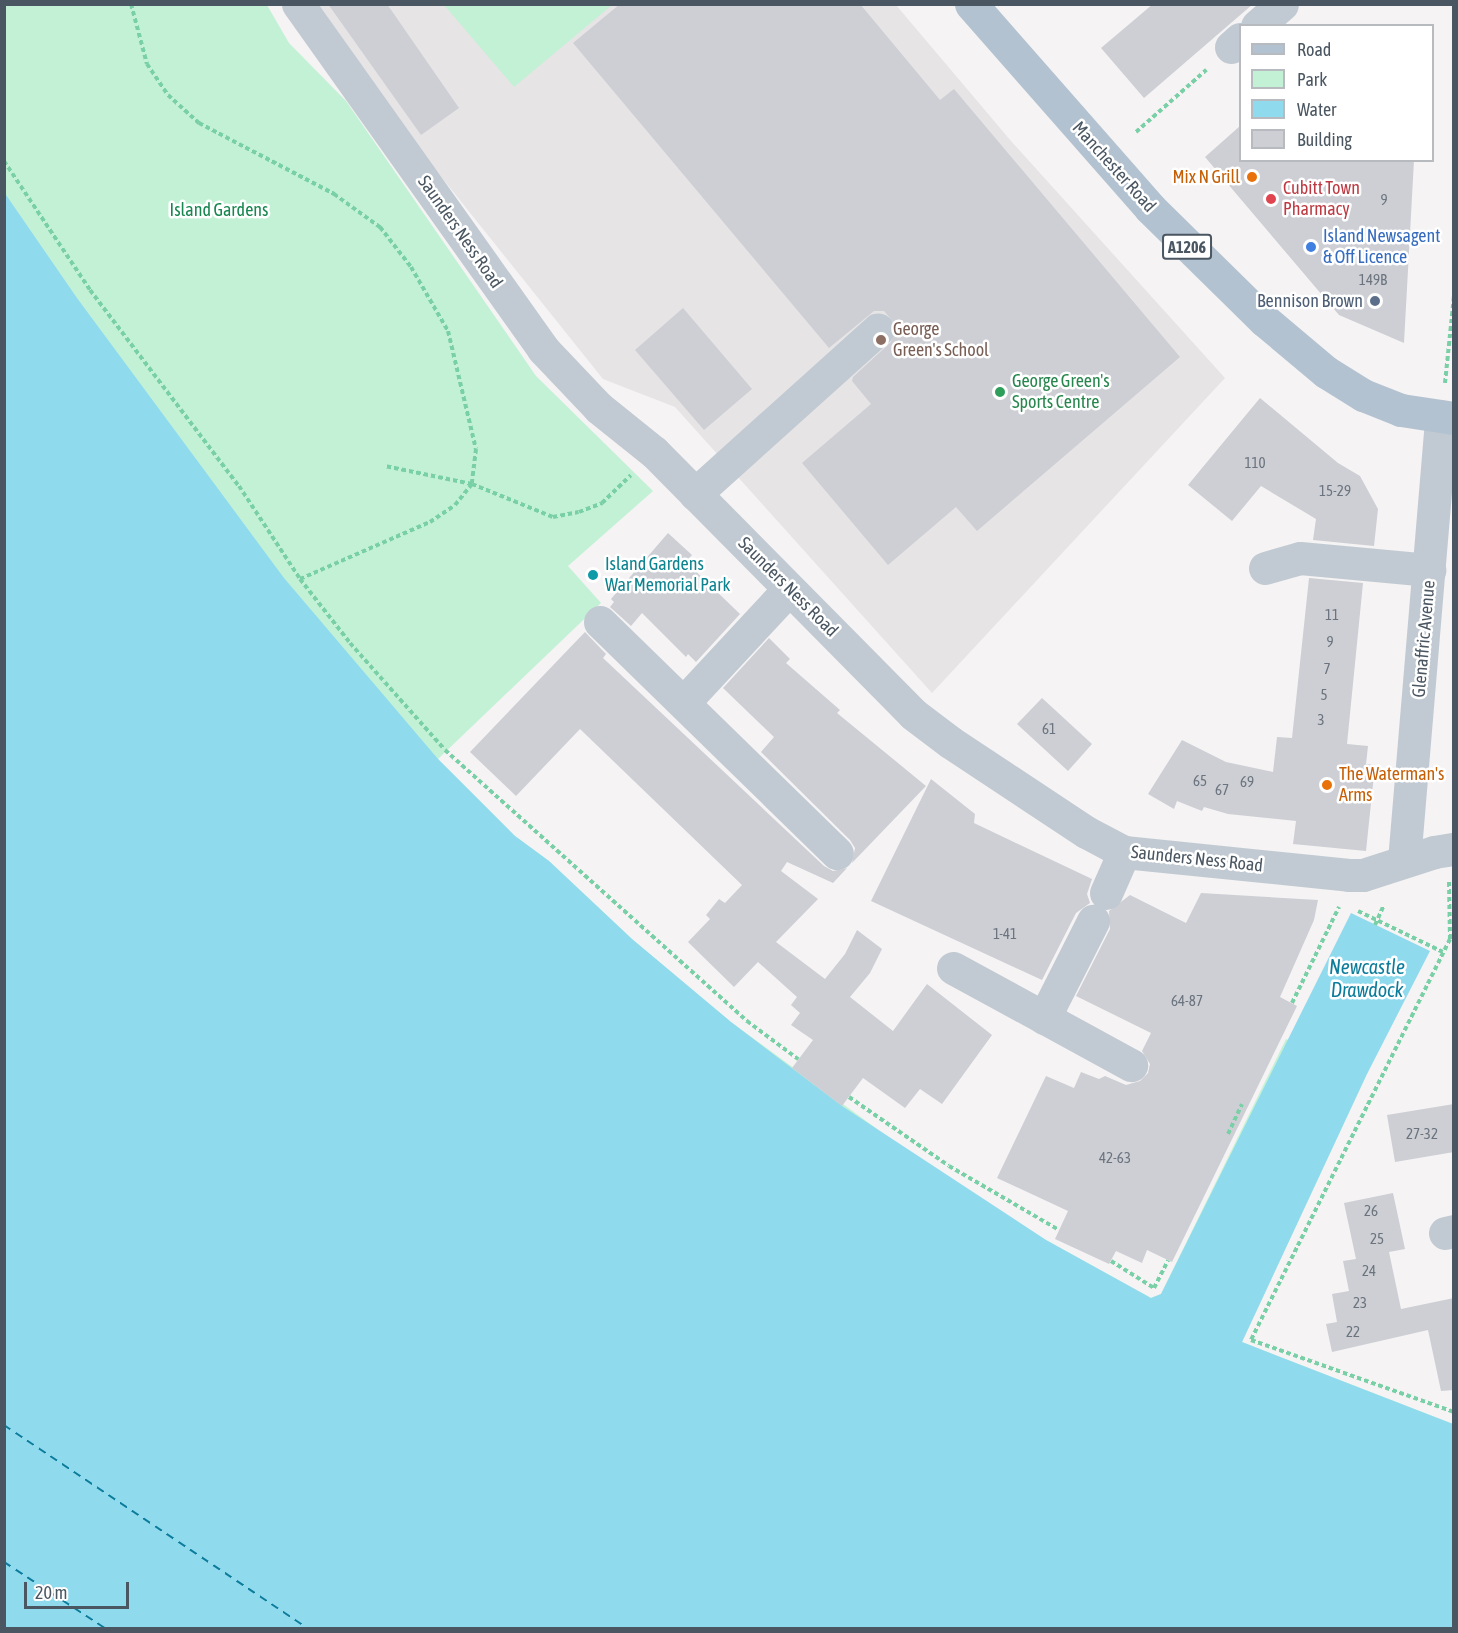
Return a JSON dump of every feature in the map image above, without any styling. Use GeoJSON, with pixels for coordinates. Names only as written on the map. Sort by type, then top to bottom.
{"type":"FeatureCollection","features":[{"type":"Feature","properties":{"kind":"main road","name":"Manchester Road"},"geometry":{"type":"LineString","coordinates":[[970,4],[1150,208],[1264,320],[1326,372],[1363,395],[1401,410],[1447,417]]}},
{"type":"Feature","properties":{"kind":"street","name":"Saunders Ness Road"},"geometry":{"type":"LineString","coordinates":[[298,4],[543,349],[599,408],[654,452],[913,714],[1076,825],[1124,852],[1349,875],[1363,874],[1451,849]]}},
{"type":"Feature","properties":{"kind":"street"},"geometry":{"type":"LineString","coordinates":[[1259,24],[1282,4]]}},
{"type":"Feature","properties":{"kind":"street"},"geometry":{"type":"LineString","coordinates":[[695,494],[878,329]]}},
{"type":"Feature","properties":{"kind":"street","name":"Glenaffric Avenue"},"geometry":{"type":"LineString","coordinates":[[1404,861],[1430,570],[1447,417]]}},
{"type":"Feature","properties":{"kind":"street"},"geometry":{"type":"LineString","coordinates":[[1265,568],[1300,558],[1430,570]]}},
{"type":"Feature","properties":{"kind":"street"},"geometry":{"type":"LineString","coordinates":[[684,702],[789,589]]}},
{"type":"Feature","properties":{"kind":"street"},"geometry":{"type":"LineString","coordinates":[[600,622],[837,853]]}},
{"type":"Feature","properties":{"kind":"street"},"geometry":{"type":"LineString","coordinates":[[1044,1018],[1100,907],[1124,852]]}},
{"type":"Feature","properties":{"kind":"street"},"geometry":{"type":"LineString","coordinates":[[953,968],[1131,1065]]}},
{"type":"Feature","properties":{"kind":"path"},"geometry":{"type":"LineString","coordinates":[[131,4],[147,64],[168,95],[199,123],[334,194],[380,227],[411,267],[448,331],[476,449],[472,483],[455,505],[430,522],[300,579]]}},
{"type":"Feature","properties":{"kind":"path"},"geometry":{"type":"LineString","coordinates":[[1136,132],[1236,43]]}},
{"type":"Feature","properties":{"kind":"path"},"geometry":{"type":"LineString","coordinates":[[4,161],[90,290],[239,486],[300,579],[350,643],[446,750],[747,1020],[798,1059]]}},
{"type":"Feature","properties":{"kind":"path"},"geometry":{"type":"LineString","coordinates":[[1447,417],[1454,296]]}},
{"type":"Feature","properties":{"kind":"path"},"geometry":{"type":"LineString","coordinates":[[385,466],[472,483],[553,517],[579,512],[602,503],[654,452]]}},
{"type":"Feature","properties":{"kind":"path"},"geometry":{"type":"LineString","coordinates":[[1451,849],[1450,939],[1251,1340],[1454,1412]]}},
{"type":"Feature","properties":{"kind":"path"},"geometry":{"type":"LineString","coordinates":[[1292,1003],[1342,902],[1443,952]]}},
{"type":"Feature","properties":{"kind":"path"},"geometry":{"type":"LineString","coordinates":[[849,1097],[950,1166],[1059,1230]]}},
{"type":"Feature","properties":{"kind":"path"},"geometry":{"type":"LineString","coordinates":[[1228,1134],[1242,1104]]}},
{"type":"Feature","properties":{"kind":"path"},"geometry":{"type":"LineString","coordinates":[[1111,1261],[1154,1288],[1167,1260]]}},
{"type":"Feature","properties":{"kind":"shaded area","name":"George Green's School"},"geometry":{"type":"Polygon","coordinates":[[[319,5],[896,5],[1011,141],[1225,378],[932,693],[675,407],[603,379],[415,144],[319,5]]]}},
{"type":"Feature","properties":{"kind":"green space","name":"Island Gardens"},"geometry":{"type":"Polygon","coordinates":[[[5,5],[267,5],[289,43],[346,101],[536,376],[653,491],[568,566],[601,603],[438,759],[515,836],[549,861],[632,939],[731,1022],[918,1159],[1046,1240],[1151,1298],[1161,1294],[1286,1039],[1366,1076],[1242,1342],[1453,1424],[1453,1628],[1338,1628],[5,401],[5,5]]]}},
{"type":"Feature","properties":{"kind":"green space"},"geometry":{"type":"Polygon","coordinates":[[[444,5],[612,5],[514,87],[444,5]]]}},
{"type":"Feature","properties":{"kind":"water","name":"Newcastle Drawdock"},"geometry":{"type":"Polygon","coordinates":[[[4,192],[77,298],[284,578],[438,759],[515,836],[549,861],[632,939],[731,1022],[842,1106],[1046,1240],[1151,1298],[1161,1294],[1351,913],[1430,951],[1366,1076],[1242,1342],[1453,1424],[1453,1628],[5,1628],[4,192]]]}},
{"type":"Feature","properties":{"kind":"building"},"geometry":{"type":"Polygon","coordinates":[[[328,4],[387,4],[459,108],[421,135],[328,4]]]}},
{"type":"Feature","properties":{"kind":"building"},"geometry":{"type":"Polygon","coordinates":[[[620,4],[860,4],[940,100],[954,89],[1180,357],[977,531],[956,507],[888,565],[802,463],[871,404],[852,381],[853,377],[891,342],[896,325],[884,311],[874,311],[829,348],[573,43],[620,4]]]}},
{"type":"Feature","properties":{"kind":"building"},"geometry":{"type":"Polygon","coordinates":[[[1153,4],[1253,4],[1144,98],[1101,48],[1153,4]]]}},
{"type":"Feature","properties":{"kind":"building"},"geometry":{"type":"Polygon","coordinates":[[[1239,127],[1239,162],[1414,162],[1404,343],[1339,315],[1205,157],[1239,127]]]}},
{"type":"Feature","properties":{"kind":"building"},"geometry":{"type":"Polygon","coordinates":[[[683,308],[752,389],[704,430],[635,350],[683,308]]]}},
{"type":"Feature","properties":{"kind":"building"},"geometry":{"type":"Polygon","coordinates":[[[1260,398],[1338,463],[1360,476],[1378,509],[1374,546],[1313,540],[1316,519],[1261,486],[1232,521],[1188,485],[1260,398]]]}},
{"type":"Feature","properties":{"kind":"building"},"geometry":{"type":"Polygon","coordinates":[[[668,533],[692,555],[686,562],[740,614],[696,662],[688,654],[686,657],[642,613],[631,626],[610,607],[614,602],[611,599],[668,533]]]}},
{"type":"Feature","properties":{"kind":"building"},"geometry":{"type":"Polygon","coordinates":[[[1309,578],[1363,583],[1347,744],[1368,746],[1366,764],[1375,765],[1366,851],[1293,844],[1296,821],[1228,814],[1204,807],[1202,811],[1177,801],[1174,809],[1148,794],[1182,740],[1226,762],[1273,772],[1277,737],[1292,738],[1309,578]]]}},
{"type":"Feature","properties":{"kind":"building"},"geometry":{"type":"Polygon","coordinates":[[[585,632],[606,654],[603,658],[824,866],[833,871],[847,868],[833,883],[787,862],[781,871],[818,899],[776,942],[825,979],[845,954],[857,930],[882,949],[870,973],[850,997],[893,1031],[927,984],[992,1035],[942,1104],[920,1089],[905,1108],[863,1078],[842,1106],[792,1068],[813,1040],[791,1025],[800,1013],[791,1005],[797,997],[758,962],[734,987],[688,942],[710,919],[706,915],[719,899],[725,903],[742,885],[580,729],[516,796],[470,752],[585,632]]]}},
{"type":"Feature","properties":{"kind":"building"},"geometry":{"type":"Polygon","coordinates":[[[769,638],[790,659],[786,663],[840,710],[837,713],[926,786],[852,863],[855,848],[850,840],[761,752],[774,737],[723,688],[769,638]]]}},
{"type":"Feature","properties":{"kind":"building"},"geometry":{"type":"Polygon","coordinates":[[[1042,698],[1092,744],[1068,771],[1017,724],[1042,698]]]}},
{"type":"Feature","properties":{"kind":"building"},"geometry":{"type":"Polygon","coordinates":[[[931,779],[975,814],[974,823],[1092,879],[1087,894],[1090,903],[1076,913],[1042,980],[871,901],[931,779]]]}},
{"type":"Feature","properties":{"kind":"building"},"geometry":{"type":"Polygon","coordinates":[[[1201,893],[1318,900],[1314,920],[1280,997],[1297,1006],[1172,1262],[1147,1250],[1142,1263],[1116,1251],[1109,1264],[1055,1239],[1068,1211],[997,1178],[1046,1076],[1074,1088],[1081,1072],[1099,1079],[1105,1076],[1126,1085],[1140,1081],[1148,1073],[1150,1064],[1142,1051],[1151,1033],[1076,996],[1110,929],[1109,911],[1130,895],[1186,923],[1201,893]]]}},
{"type":"Feature","properties":{"kind":"building"},"geometry":{"type":"Polygon","coordinates":[[[1454,1104],[1454,1152],[1395,1162],[1387,1115],[1454,1104]]]}},
{"type":"Feature","properties":{"kind":"building"},"geometry":{"type":"Polygon","coordinates":[[[1393,1193],[1405,1249],[1389,1252],[1401,1309],[1454,1298],[1454,1390],[1441,1391],[1428,1330],[1332,1352],[1326,1324],[1337,1322],[1332,1294],[1349,1291],[1343,1261],[1356,1259],[1344,1203],[1393,1193]]]}},
{"type":"Feature","properties":{"kind":"ferry route"},"geometry":{"type":"LineString","coordinates":[[4,1425],[307,1628]]}},
{"type":"Feature","properties":{"kind":"ferry route"},"geometry":{"type":"LineString","coordinates":[[4,1562],[105,1628]]}},
{"type":"Feature","properties":{"kind":"place","name":"Mix N Grill"},"geometry":{"type":"Point","coordinates":[1252,177]}},
{"type":"Feature","properties":{"kind":"place","name":"Cubitt Town Pharmacy"},"geometry":{"type":"Point","coordinates":[1271,199]}},
{"type":"Feature","properties":{"kind":"place","name":"Island Newsagent & Off Licence"},"geometry":{"type":"Point","coordinates":[1311,247]}},
{"type":"Feature","properties":{"kind":"place","name":"Bennison Brown"},"geometry":{"type":"Point","coordinates":[1375,301]}},
{"type":"Feature","properties":{"kind":"place","name":"George Green's School"},"geometry":{"type":"Point","coordinates":[881,340]}},
{"type":"Feature","properties":{"kind":"place","name":"George Green's Sports Centre"},"geometry":{"type":"Point","coordinates":[1000,392]}},
{"type":"Feature","properties":{"kind":"place","name":"Island Gardens War Memorial Park"},"geometry":{"type":"Point","coordinates":[593,575]}},
{"type":"Feature","properties":{"kind":"place","name":"The Waterman's Arms"},"geometry":{"type":"Point","coordinates":[1327,785]}}]}
